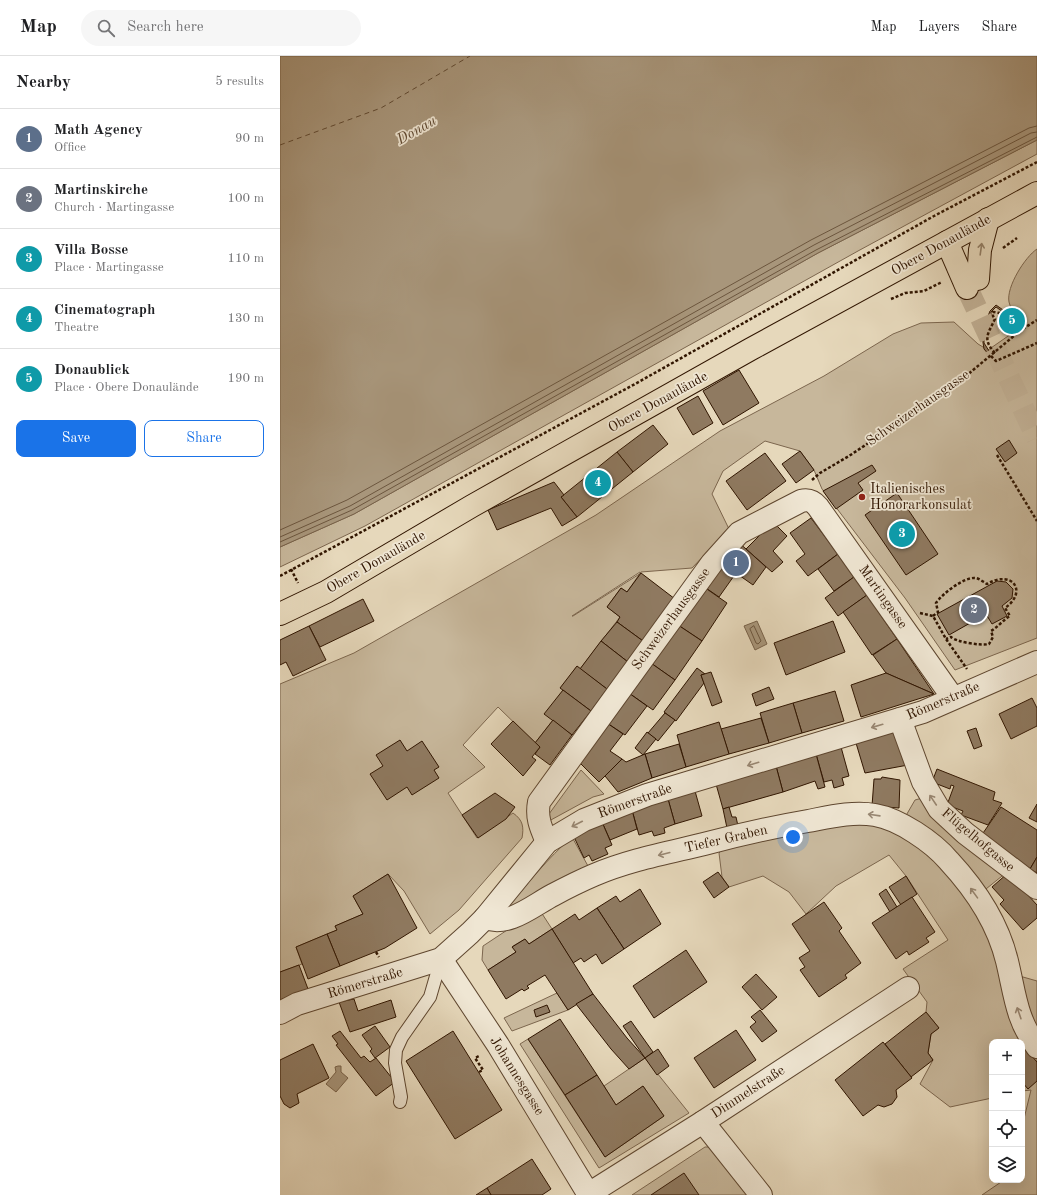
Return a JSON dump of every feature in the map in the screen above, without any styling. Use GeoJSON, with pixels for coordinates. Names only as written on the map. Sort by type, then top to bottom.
{"type":"FeatureCollection","features":[{"type":"Feature","properties":{"kind":"main road","name":"Obere Donaulände"},"geometry":{"type":"LineString","coordinates":[[280,614],[326,592],[472,506],[1037,193]]}},
{"type":"Feature","properties":{"kind":"main road"},"geometry":{"type":"LineString","coordinates":[[947,242],[972,284],[988,219]]}},
{"type":"Feature","properties":{"kind":"street","name":"Schweizerhausgasse"},"geometry":{"type":"LineString","coordinates":[[547,842],[538,822],[537,812],[539,802],[712,563],[739,533],[801,500],[808,500]]}},
{"type":"Feature","properties":{"kind":"street","name":"Martingasse"},"geometry":{"type":"LineString","coordinates":[[808,500],[813,502],[818,507],[897,616],[953,698]]}},
{"type":"Feature","properties":{"kind":"street","name":"Römerstraße"},"geometry":{"type":"LineString","coordinates":[[280,1013],[297,1004],[441,959],[485,918],[547,842],[584,820],[647,795],[900,719],[1037,662]]}},
{"type":"Feature","properties":{"kind":"street","name":"Flügelhofgasse"},"geometry":{"type":"LineString","coordinates":[[900,719],[923,782],[939,809],[965,833],[1037,888]]}},
{"type":"Feature","properties":{"kind":"street","name":"Tiefer Graben"},"geometry":{"type":"LineString","coordinates":[[485,918],[493,921],[518,915],[553,895],[595,874],[643,859],[735,836],[824,818],[874,814],[895,822],[919,835],[949,861],[987,911],[999,934],[1007,961],[1018,1014],[1026,1031],[1037,1048]]}},
{"type":"Feature","properties":{"kind":"street","name":"Johannesgasse"},"geometry":{"type":"LineString","coordinates":[[441,959],[490,1033],[588,1195]]}},
{"type":"Feature","properties":{"kind":"street","name":"Dimmelstraße"},"geometry":{"type":"LineString","coordinates":[[588,1195],[908,988]]}},
{"type":"Feature","properties":{"kind":"street"},"geometry":{"type":"LineString","coordinates":[[703,1122],[761,1195]]}},
{"type":"Feature","properties":{"kind":"lane"},"geometry":{"type":"LineString","coordinates":[[400,1102],[401,1097],[395,1063],[396,1050],[402,1037],[430,997],[441,959]]}},
{"type":"Feature","properties":{"kind":"path"},"geometry":{"type":"LineString","coordinates":[[280,576],[635,384],[940,213],[1037,162]]}},
{"type":"Feature","properties":{"kind":"path"},"geometry":{"type":"LineString","coordinates":[[995,353],[988,346],[986,338],[995,319],[993,316],[994,312],[1000,313],[1021,330]]}},
{"type":"Feature","properties":{"kind":"path","name":"Schweizerhausgasse"},"geometry":{"type":"LineString","coordinates":[[808,500],[810,482],[820,473],[849,456],[954,386],[992,356],[1021,330],[1037,320]]}},
{"type":"Feature","properties":{"kind":"path"},"geometry":{"type":"LineString","coordinates":[[992,356],[996,361],[1037,343]]}},
{"type":"Feature","properties":{"kind":"path"},"geometry":{"type":"LineString","coordinates":[[544,433],[547,437]]}},
{"type":"Feature","properties":{"kind":"path"},"geometry":{"type":"LineString","coordinates":[[997,456],[1037,521]]}},
{"type":"Feature","properties":{"kind":"path"},"geometry":{"type":"LineString","coordinates":[[292,569],[298,583]]}},
{"type":"Feature","properties":{"kind":"path"},"geometry":{"type":"LineString","coordinates":[[933,616],[938,612],[936,603],[942,595],[965,580],[975,578],[986,584],[997,578],[1005,578],[1014,584],[1017,591],[1016,598],[1005,608],[1010,616],[1000,622],[996,629],[991,631],[993,637],[989,644],[983,645],[969,642],[962,643],[955,641],[951,637],[946,639]]}},
{"type":"Feature","properties":{"kind":"path"},"geometry":{"type":"LineString","coordinates":[[897,616],[904,612],[913,611],[933,616],[946,639],[979,686]]}},
{"type":"Feature","properties":{"kind":"path"},"geometry":{"type":"LineString","coordinates":[[478,1072],[483,1070],[475,1058],[480,1057]]}},
{"type":"Feature","properties":{"kind":"shaded area"},"geometry":{"type":"Polygon","coordinates":[[[1037,140],[1037,154],[858,251],[365,526],[280,567],[280,547],[354,514],[818,253],[1037,140]]]}},
{"type":"Feature","properties":{"kind":"shaded area"},"geometry":{"type":"Polygon","coordinates":[[[1037,249],[1037,638],[955,670],[905,598],[822,489],[814,470],[800,451],[765,441],[723,471],[712,494],[729,529],[692,568],[640,572],[572,616],[640,574],[627,592],[621,588],[607,607],[620,617],[580,669],[577,666],[561,688],[563,690],[553,720],[535,743],[498,707],[463,745],[485,767],[448,793],[477,838],[513,813],[521,821],[523,830],[522,838],[459,910],[430,934],[404,891],[388,874],[353,896],[363,914],[335,926],[337,930],[296,947],[302,964],[280,972],[280,684],[354,653],[596,515],[720,431],[824,376],[893,334],[921,323],[954,322],[978,344],[988,350],[1024,325],[1011,309],[1009,296],[1010,289],[1017,273],[1032,253],[1037,249]]]}},
{"type":"Feature","properties":{"kind":"shaded area"},"geometry":{"type":"Polygon","coordinates":[[[581,770],[604,794],[593,797],[549,821],[549,814],[581,770]]]}},
{"type":"Feature","properties":{"kind":"shaded area"},"geometry":{"type":"Polygon","coordinates":[[[926,797],[1007,872],[981,893],[904,819],[915,800],[926,797]]]}},
{"type":"Feature","properties":{"kind":"shaded area"},"geometry":{"type":"Polygon","coordinates":[[[843,823],[885,825],[931,855],[967,898],[987,935],[1037,1057],[1037,1195],[982,1195],[1000,1183],[1025,1183],[1025,1115],[1031,1090],[1025,1091],[1025,1039],[989,1039],[989,1099],[950,1107],[920,1084],[933,1060],[928,1053],[931,1034],[939,1028],[926,1012],[927,1002],[903,969],[948,940],[906,876],[889,855],[836,886],[806,914],[789,892],[763,876],[729,887],[722,877],[719,853],[724,848],[843,823]]]}},
{"type":"Feature","properties":{"kind":"shaded area"},"geometry":{"type":"Polygon","coordinates":[[[572,837],[588,866],[509,910],[507,908],[530,880],[572,837]]]}},
{"type":"Feature","properties":{"kind":"shaded area"},"geometry":{"type":"Polygon","coordinates":[[[539,909],[552,929],[529,944],[525,939],[513,946],[516,952],[488,970],[482,960],[483,946],[539,909]]]}},
{"type":"Feature","properties":{"kind":"shaded area"},"geometry":{"type":"Polygon","coordinates":[[[1016,975],[1037,981],[1037,1038],[1016,975]]]}},
{"type":"Feature","properties":{"kind":"shaded area"},"geometry":{"type":"Polygon","coordinates":[[[557,993],[568,1010],[512,1031],[504,1018],[557,993]]]}},
{"type":"Feature","properties":{"kind":"shaded area"},"geometry":{"type":"Polygon","coordinates":[[[528,1039],[605,1157],[664,1116],[643,1086],[616,1105],[604,1086],[645,1058],[689,1113],[599,1168],[520,1044],[528,1039]]]}},
{"type":"Feature","properties":{"kind":"shaded area"},"geometry":{"type":"Polygon","coordinates":[[[705,1147],[717,1147],[753,1195],[632,1195],[705,1147]]]}},
{"type":"Feature","properties":{"kind":"water","name":"Donau"},"geometry":{"type":"Polygon","coordinates":[[[280,56],[1037,56],[1037,140],[818,253],[354,514],[280,547],[280,56]]]}},
{"type":"Feature","properties":{"kind":"water"},"geometry":{"type":"Polygon","coordinates":[[[757,621],[767,644],[755,650],[744,626],[757,621]]]}},
{"type":"Feature","properties":{"kind":"water"},"geometry":{"type":"Polygon","coordinates":[[[341,1066],[341,1072],[348,1078],[336,1092],[326,1084],[336,1072],[335,1067],[341,1066]]]}},
{"type":"Feature","properties":{"kind":"building"},"geometry":{"type":"Polygon","coordinates":[[[996,305],[1023,324],[1022,325],[996,307],[991,312],[991,321],[984,336],[984,343],[991,354],[990,356],[984,349],[982,336],[989,321],[988,316],[990,311],[996,305]]]}},
{"type":"Feature","properties":{"kind":"building"},"geometry":{"type":"Polygon","coordinates":[[[739,370],[759,403],[723,425],[703,391],[739,370]]]}},
{"type":"Feature","properties":{"kind":"building"},"geometry":{"type":"Polygon","coordinates":[[[698,396],[713,423],[693,435],[677,408],[698,396]]]}},
{"type":"Feature","properties":{"kind":"building"},"geometry":{"type":"Polygon","coordinates":[[[653,425],[668,444],[633,472],[617,452],[653,425]]]}},
{"type":"Feature","properties":{"kind":"building"},"geometry":{"type":"Polygon","coordinates":[[[1009,440],[1017,453],[1005,462],[996,449],[1009,440]]]}},
{"type":"Feature","properties":{"kind":"building"},"geometry":{"type":"Polygon","coordinates":[[[800,451],[814,470],[796,483],[782,464],[800,451]]]}},
{"type":"Feature","properties":{"kind":"building"},"geometry":{"type":"Polygon","coordinates":[[[617,452],[633,472],[577,517],[561,497],[617,452]]]}},
{"type":"Feature","properties":{"kind":"building"},"geometry":{"type":"Polygon","coordinates":[[[765,453],[786,481],[747,510],[726,481],[765,453]]]}},
{"type":"Feature","properties":{"kind":"building"},"geometry":{"type":"Polygon","coordinates":[[[872,465],[876,471],[858,483],[863,490],[836,509],[823,491],[872,465]]]}},
{"type":"Feature","properties":{"kind":"building"},"geometry":{"type":"Polygon","coordinates":[[[554,482],[564,495],[561,497],[577,517],[562,526],[551,508],[497,530],[488,510],[554,482]]]}},
{"type":"Feature","properties":{"kind":"building"},"geometry":{"type":"Polygon","coordinates":[[[897,493],[938,554],[906,575],[865,515],[897,493]]]}},
{"type":"Feature","properties":{"kind":"building"},"geometry":{"type":"Polygon","coordinates":[[[811,518],[838,554],[808,576],[796,561],[805,554],[790,533],[811,518]]]}},
{"type":"Feature","properties":{"kind":"building"},"geometry":{"type":"Polygon","coordinates":[[[773,522],[787,536],[773,551],[783,562],[772,572],[746,549],[773,522]]]}},
{"type":"Feature","properties":{"kind":"building"},"geometry":{"type":"Polygon","coordinates":[[[736,540],[766,567],[753,585],[736,573],[719,597],[703,586],[736,540]]]}},
{"type":"Feature","properties":{"kind":"building"},"geometry":{"type":"Polygon","coordinates":[[[838,554],[854,577],[834,591],[818,569],[838,554]]]}},
{"type":"Feature","properties":{"kind":"building"},"geometry":{"type":"Polygon","coordinates":[[[641,573],[675,599],[643,641],[617,622],[620,617],[607,607],[621,588],[627,592],[641,573]]]}},
{"type":"Feature","properties":{"kind":"building"},"geometry":{"type":"Polygon","coordinates":[[[854,577],[867,595],[838,616],[825,598],[854,577]]]}},
{"type":"Feature","properties":{"kind":"building"},"geometry":{"type":"Polygon","coordinates":[[[997,581],[1006,582],[1013,589],[1012,598],[1002,606],[1007,616],[992,624],[986,614],[949,635],[937,614],[997,581]]]}},
{"type":"Feature","properties":{"kind":"building"},"geometry":{"type":"Polygon","coordinates":[[[701,585],[727,603],[702,641],[675,623],[701,585]]]}},
{"type":"Feature","properties":{"kind":"building"},"geometry":{"type":"Polygon","coordinates":[[[867,595],[897,639],[872,655],[843,612],[867,595]]]}},
{"type":"Feature","properties":{"kind":"building"},"geometry":{"type":"Polygon","coordinates":[[[363,599],[374,621],[320,647],[309,626],[363,599]]]}},
{"type":"Feature","properties":{"kind":"building"},"geometry":{"type":"Polygon","coordinates":[[[833,621],[845,652],[786,675],[774,643],[833,621]]]}},
{"type":"Feature","properties":{"kind":"building"},"geometry":{"type":"Polygon","coordinates":[[[617,622],[643,641],[628,662],[601,641],[617,622]]]}},
{"type":"Feature","properties":{"kind":"building"},"geometry":{"type":"Polygon","coordinates":[[[675,623],[702,641],[675,680],[648,661],[675,623]]]}},
{"type":"Feature","properties":{"kind":"building"},"geometry":{"type":"Polygon","coordinates":[[[309,626],[326,660],[293,676],[286,662],[280,665],[280,640],[309,626]]]}},
{"type":"Feature","properties":{"kind":"building"},"geometry":{"type":"Polygon","coordinates":[[[897,639],[934,694],[886,673],[873,655],[897,639]]]}},
{"type":"Feature","properties":{"kind":"building"},"geometry":{"type":"Polygon","coordinates":[[[601,641],[628,662],[607,689],[580,669],[601,641]]]}},
{"type":"Feature","properties":{"kind":"building"},"geometry":{"type":"Polygon","coordinates":[[[648,661],[675,680],[653,710],[626,691],[648,661]]]}},
{"type":"Feature","properties":{"kind":"building"},"geometry":{"type":"Polygon","coordinates":[[[577,666],[607,689],[591,711],[560,688],[577,666]]]}},
{"type":"Feature","properties":{"kind":"building"},"geometry":{"type":"Polygon","coordinates":[[[697,668],[705,674],[701,675],[704,683],[676,721],[664,712],[697,668]]]}},
{"type":"Feature","properties":{"kind":"building"},"geometry":{"type":"Polygon","coordinates":[[[711,672],[722,702],[712,706],[701,675],[711,672]]]}},
{"type":"Feature","properties":{"kind":"building"},"geometry":{"type":"Polygon","coordinates":[[[886,673],[934,694],[861,717],[851,685],[886,673]]]}},
{"type":"Feature","properties":{"kind":"building"},"geometry":{"type":"Polygon","coordinates":[[[769,687],[774,699],[756,706],[752,694],[769,687]]]}},
{"type":"Feature","properties":{"kind":"building"},"geometry":{"type":"Polygon","coordinates":[[[563,690],[591,711],[572,735],[544,714],[563,690]]]}},
{"type":"Feature","properties":{"kind":"building"},"geometry":{"type":"Polygon","coordinates":[[[626,691],[647,706],[625,735],[604,721],[626,691]]]}},
{"type":"Feature","properties":{"kind":"building"},"geometry":{"type":"Polygon","coordinates":[[[835,691],[844,721],[802,733],[793,703],[835,691]]]}},
{"type":"Feature","properties":{"kind":"building"},"geometry":{"type":"Polygon","coordinates":[[[1032,698],[1037,708],[1037,726],[1011,739],[999,714],[1032,698]]]}},
{"type":"Feature","properties":{"kind":"building"},"geometry":{"type":"Polygon","coordinates":[[[793,703],[802,733],[769,743],[760,713],[793,703]]]}},
{"type":"Feature","properties":{"kind":"building"},"geometry":{"type":"Polygon","coordinates":[[[665,713],[675,720],[658,741],[648,733],[665,713]]]}},
{"type":"Feature","properties":{"kind":"building"},"geometry":{"type":"Polygon","coordinates":[[[761,718],[769,743],[729,754],[721,729],[761,718]]]}},
{"type":"Feature","properties":{"kind":"building"},"geometry":{"type":"Polygon","coordinates":[[[553,720],[572,735],[550,765],[535,754],[540,747],[535,743],[553,720]]]}},
{"type":"Feature","properties":{"kind":"building"},"geometry":{"type":"Polygon","coordinates":[[[513,721],[540,747],[532,757],[536,760],[523,776],[491,744],[513,721]]]}},
{"type":"Feature","properties":{"kind":"building"},"geometry":{"type":"Polygon","coordinates":[[[604,721],[623,734],[610,751],[622,759],[599,782],[576,759],[604,721]]]}},
{"type":"Feature","properties":{"kind":"building"},"geometry":{"type":"Polygon","coordinates":[[[719,722],[729,754],[686,767],[677,735],[719,722]]]}},
{"type":"Feature","properties":{"kind":"building"},"geometry":{"type":"Polygon","coordinates":[[[976,728],[982,746],[974,749],[967,731],[976,728]]]}},
{"type":"Feature","properties":{"kind":"building"},"geometry":{"type":"Polygon","coordinates":[[[896,730],[908,765],[865,773],[856,743],[896,730]]]}},
{"type":"Feature","properties":{"kind":"building"},"geometry":{"type":"Polygon","coordinates":[[[647,732],[656,739],[643,755],[635,748],[647,732]]]}},
{"type":"Feature","properties":{"kind":"building"},"geometry":{"type":"Polygon","coordinates":[[[400,740],[407,751],[422,741],[439,767],[434,770],[439,778],[412,795],[407,787],[387,800],[370,774],[383,766],[376,755],[400,740]]]}},
{"type":"Feature","properties":{"kind":"building"},"geometry":{"type":"Polygon","coordinates":[[[679,744],[686,767],[652,778],[645,754],[679,744]]]}},
{"type":"Feature","properties":{"kind":"building"},"geometry":{"type":"Polygon","coordinates":[[[841,747],[849,776],[842,778],[844,785],[834,788],[832,780],[824,782],[816,754],[841,747]]]}},
{"type":"Feature","properties":{"kind":"building"},"geometry":{"type":"Polygon","coordinates":[[[645,754],[652,778],[618,792],[605,776],[622,759],[626,762],[645,754]]]}},
{"type":"Feature","properties":{"kind":"building"},"geometry":{"type":"Polygon","coordinates":[[[816,754],[825,787],[818,789],[815,781],[783,792],[776,766],[816,754]]]}},
{"type":"Feature","properties":{"kind":"building"},"geometry":{"type":"Polygon","coordinates":[[[776,766],[783,792],[723,809],[716,784],[776,766]]]}},
{"type":"Feature","properties":{"kind":"building"},"geometry":{"type":"Polygon","coordinates":[[[937,769],[995,792],[993,800],[1002,803],[988,825],[961,815],[963,811],[947,805],[954,786],[951,785],[950,789],[932,782],[937,769]]]}},
{"type":"Feature","properties":{"kind":"building"},"geometry":{"type":"Polygon","coordinates":[[[882,777],[900,780],[899,808],[872,806],[874,779],[881,779],[882,777]]]}},
{"type":"Feature","properties":{"kind":"building"},"geometry":{"type":"Polygon","coordinates":[[[695,791],[702,816],[675,824],[668,799],[695,791]]]}},
{"type":"Feature","properties":{"kind":"building"},"geometry":{"type":"Polygon","coordinates":[[[495,793],[515,807],[506,819],[478,838],[462,815],[495,793]]]}},
{"type":"Feature","properties":{"kind":"building"},"geometry":{"type":"Polygon","coordinates":[[[668,799],[675,824],[664,828],[665,833],[654,836],[652,831],[639,835],[632,810],[668,799]]]}},
{"type":"Feature","properties":{"kind":"building"},"geometry":{"type":"Polygon","coordinates":[[[1037,804],[1037,822],[1029,818],[1037,804]]]}},
{"type":"Feature","properties":{"kind":"building"},"geometry":{"type":"Polygon","coordinates":[[[729,807],[732,817],[736,817],[738,826],[727,828],[723,809],[729,807]]]}},
{"type":"Feature","properties":{"kind":"building"},"geometry":{"type":"Polygon","coordinates":[[[1001,807],[1037,830],[1037,857],[1030,869],[981,836],[1001,807]]]}},
{"type":"Feature","properties":{"kind":"building"},"geometry":{"type":"Polygon","coordinates":[[[632,810],[637,829],[610,840],[602,822],[632,810]]]}},
{"type":"Feature","properties":{"kind":"building"},"geometry":{"type":"Polygon","coordinates":[[[602,822],[612,845],[605,848],[608,854],[592,861],[589,855],[584,858],[574,837],[602,822]]]}},
{"type":"Feature","properties":{"kind":"building"},"geometry":{"type":"Polygon","coordinates":[[[1037,857],[1037,873],[1030,869],[1037,857]]]}},
{"type":"Feature","properties":{"kind":"building"},"geometry":{"type":"Polygon","coordinates":[[[718,872],[729,887],[714,898],[703,882],[718,872]]]}},
{"type":"Feature","properties":{"kind":"building"},"geometry":{"type":"Polygon","coordinates":[[[1008,873],[1037,905],[1037,918],[1023,930],[1000,904],[1004,900],[992,887],[1008,873]]]}},
{"type":"Feature","properties":{"kind":"building"},"geometry":{"type":"Polygon","coordinates":[[[388,874],[417,928],[385,948],[340,966],[327,934],[337,930],[335,926],[363,914],[353,896],[388,874]]]}},
{"type":"Feature","properties":{"kind":"building"},"geometry":{"type":"Polygon","coordinates":[[[906,876],[917,894],[901,905],[889,887],[906,876]]]}},
{"type":"Feature","properties":{"kind":"building"},"geometry":{"type":"Polygon","coordinates":[[[640,889],[661,924],[624,949],[597,908],[616,896],[620,902],[640,889]]]}},
{"type":"Feature","properties":{"kind":"building"},"geometry":{"type":"Polygon","coordinates":[[[886,889],[897,907],[890,912],[879,894],[886,889]]]}},
{"type":"Feature","properties":{"kind":"building"},"geometry":{"type":"Polygon","coordinates":[[[912,897],[935,932],[926,938],[929,942],[909,955],[907,951],[896,959],[872,923],[912,897]]]}},
{"type":"Feature","properties":{"kind":"building"},"geometry":{"type":"Polygon","coordinates":[[[824,902],[842,928],[839,931],[861,963],[845,975],[847,978],[819,997],[800,970],[805,967],[799,958],[810,951],[792,924],[824,902]]]}},
{"type":"Feature","properties":{"kind":"building"},"geometry":{"type":"Polygon","coordinates":[[[597,908],[624,949],[602,964],[596,954],[584,962],[581,958],[573,963],[552,929],[575,914],[579,920],[597,908]]]}},
{"type":"Feature","properties":{"kind":"building"},"geometry":{"type":"Polygon","coordinates":[[[552,929],[593,994],[568,1010],[545,975],[527,986],[529,988],[524,991],[522,989],[506,999],[488,970],[516,952],[512,947],[525,939],[529,944],[552,929]]]}},
{"type":"Feature","properties":{"kind":"building"},"geometry":{"type":"Polygon","coordinates":[[[327,934],[340,966],[308,979],[296,947],[327,934]]]}},
{"type":"Feature","properties":{"kind":"building"},"geometry":{"type":"Polygon","coordinates":[[[686,950],[707,982],[654,1018],[633,986],[686,950]]]}},
{"type":"Feature","properties":{"kind":"building"},"geometry":{"type":"Polygon","coordinates":[[[299,965],[308,989],[280,1000],[280,972],[299,965]]]}},
{"type":"Feature","properties":{"kind":"building"},"geometry":{"type":"Polygon","coordinates":[[[756,974],[777,997],[762,1010],[742,987],[756,974]]]}},
{"type":"Feature","properties":{"kind":"building"},"geometry":{"type":"Polygon","coordinates":[[[593,994],[627,1038],[645,1058],[629,1069],[611,1049],[576,1004],[593,994]]]}},
{"type":"Feature","properties":{"kind":"building"},"geometry":{"type":"Polygon","coordinates":[[[354,999],[358,1011],[391,1000],[396,1017],[350,1032],[339,1002],[354,999]]]}},
{"type":"Feature","properties":{"kind":"building"},"geometry":{"type":"Polygon","coordinates":[[[547,1005],[550,1012],[536,1017],[534,1010],[547,1005]]]}},
{"type":"Feature","properties":{"kind":"building"},"geometry":{"type":"Polygon","coordinates":[[[760,1010],[777,1031],[762,1042],[750,1027],[756,1022],[751,1017],[760,1010]]]}},
{"type":"Feature","properties":{"kind":"building"},"geometry":{"type":"Polygon","coordinates":[[[926,1012],[939,1028],[931,1034],[928,1053],[933,1060],[911,1077],[885,1044],[926,1012]]]}},
{"type":"Feature","properties":{"kind":"building"},"geometry":{"type":"Polygon","coordinates":[[[560,1019],[597,1075],[565,1095],[528,1039],[560,1019]]]}},
{"type":"Feature","properties":{"kind":"building"},"geometry":{"type":"Polygon","coordinates":[[[631,1021],[653,1052],[645,1058],[623,1026],[631,1021]]]}},
{"type":"Feature","properties":{"kind":"building"},"geometry":{"type":"Polygon","coordinates":[[[375,1026],[390,1047],[375,1058],[370,1051],[372,1049],[362,1035],[375,1026]]]}},
{"type":"Feature","properties":{"kind":"building"},"geometry":{"type":"Polygon","coordinates":[[[736,1030],[756,1060],[714,1088],[694,1058],[736,1030]]]}},
{"type":"Feature","properties":{"kind":"building"},"geometry":{"type":"Polygon","coordinates":[[[340,1031],[361,1058],[364,1056],[370,1062],[376,1058],[395,1082],[376,1096],[336,1045],[338,1044],[332,1036],[340,1031]]]}},
{"type":"Feature","properties":{"kind":"building"},"geometry":{"type":"Polygon","coordinates":[[[453,1031],[502,1110],[455,1139],[406,1061],[453,1031]]]}},
{"type":"Feature","properties":{"kind":"building"},"geometry":{"type":"Polygon","coordinates":[[[883,1042],[912,1078],[896,1090],[897,1097],[892,1104],[884,1107],[878,1105],[863,1116],[835,1080],[883,1042]]]}},
{"type":"Feature","properties":{"kind":"building"},"geometry":{"type":"Polygon","coordinates":[[[313,1044],[329,1078],[297,1094],[299,1103],[290,1108],[284,1104],[280,1096],[280,1060],[313,1044]]]}},
{"type":"Feature","properties":{"kind":"building"},"geometry":{"type":"Polygon","coordinates":[[[1025,1048],[1037,1062],[1037,1081],[1028,1089],[1025,1086],[1025,1048]]]}},
{"type":"Feature","properties":{"kind":"building"},"geometry":{"type":"Polygon","coordinates":[[[658,1049],[669,1066],[657,1075],[645,1058],[658,1049]]]}},
{"type":"Feature","properties":{"kind":"building"},"geometry":{"type":"Polygon","coordinates":[[[597,1075],[616,1105],[643,1086],[664,1116],[605,1157],[565,1095],[597,1075]]]}},
{"type":"Feature","properties":{"kind":"building"},"geometry":{"type":"Polygon","coordinates":[[[532,1159],[551,1189],[542,1195],[491,1195],[487,1188],[532,1159]]]}},
{"type":"Feature","properties":{"kind":"building"},"geometry":{"type":"Polygon","coordinates":[[[684,1173],[699,1195],[651,1195],[684,1173]]]}},
{"type":"Feature","properties":{"kind":"building"},"geometry":{"type":"Polygon","coordinates":[[[487,1188],[491,1195],[476,1195],[487,1188]]]}},
{"type":"Feature","properties":{"kind":"ferry route"},"geometry":{"type":"LineString","coordinates":[[280,145],[381,108],[470,56]]}},
{"type":"Feature","properties":{"kind":"tunnel"},"geometry":{"type":"LineString","coordinates":[[967,288],[1037,438]]}},
{"type":"Feature","properties":{"kind":"place","name":"Donaublick"},"geometry":{"type":"Point","coordinates":[1012,321]}},
{"type":"Feature","properties":{"kind":"place","name":"Cinematograph"},"geometry":{"type":"Point","coordinates":[598,483]}},
{"type":"Feature","properties":{"kind":"place","name":"Italienisches Honorarkonsulat"},"geometry":{"type":"Point","coordinates":[862,497]}},
{"type":"Feature","properties":{"kind":"place","name":"Villa Bosse"},"geometry":{"type":"Point","coordinates":[902,534]}},
{"type":"Feature","properties":{"kind":"place","name":"Math Agency"},"geometry":{"type":"Point","coordinates":[736,563]}},
{"type":"Feature","properties":{"kind":"place","name":"Martinskirche"},"geometry":{"type":"Point","coordinates":[974,610]}}]}
